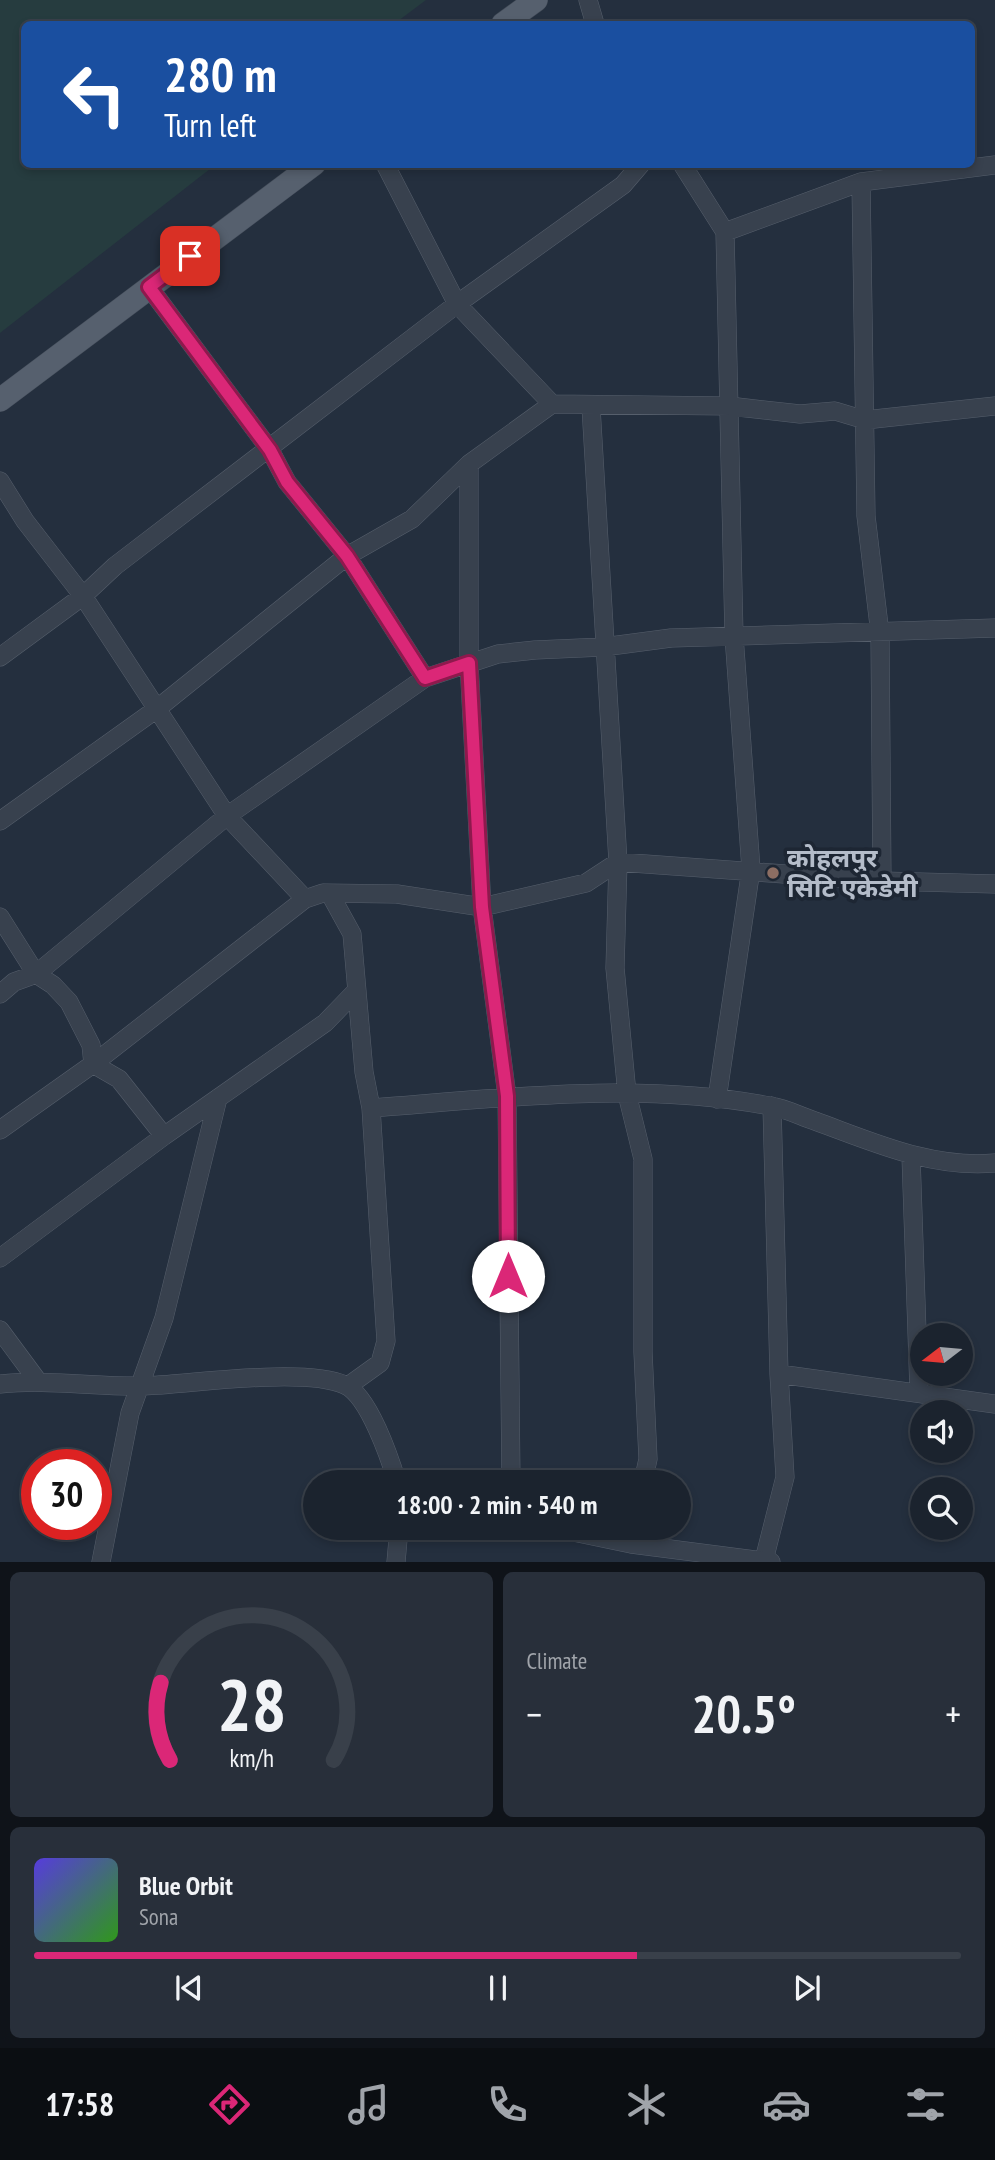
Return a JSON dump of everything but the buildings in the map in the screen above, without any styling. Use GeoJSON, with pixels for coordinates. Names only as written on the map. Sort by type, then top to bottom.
{"type":"FeatureCollection","features":[{"type":"Feature","properties":{"kind":"main road"},"geometry":{"type":"LineString","coordinates":[[507,21],[536,0]]}},
{"type":"Feature","properties":{"kind":"main road"},"geometry":{"type":"LineString","coordinates":[[0,400],[309,168]]}},
{"type":"Feature","properties":{"kind":"street"},"geometry":{"type":"LineString","coordinates":[[588,0],[594,21]]}},
{"type":"Feature","properties":{"kind":"street"},"geometry":{"type":"LineString","coordinates":[[975,168],[995,165]]}},
{"type":"Feature","properties":{"kind":"street"},"geometry":{"type":"LineString","coordinates":[[387,168],[457,304],[552,404]]}},
{"type":"Feature","properties":{"kind":"street"},"geometry":{"type":"LineString","coordinates":[[0,657],[83,596],[115,566],[270,450],[457,304],[623,185],[638,168]]}},
{"type":"Feature","properties":{"kind":"street"},"geometry":{"type":"LineString","coordinates":[[685,168],[725,232],[734,636],[751,869],[717,1099]]}},
{"type":"Feature","properties":{"kind":"street"},"geometry":{"type":"LineString","coordinates":[[725,232],[861,183],[973,168]]}},
{"type":"Feature","properties":{"kind":"street"},"geometry":{"type":"LineString","coordinates":[[861,183],[866,516],[880,634],[881,881]]}},
{"type":"Feature","properties":{"kind":"street"},"geometry":{"type":"LineString","coordinates":[[149,287],[270,450],[287,482],[347,556],[425,678]]}},
{"type":"Feature","properties":{"kind":"street"},"geometry":{"type":"LineString","coordinates":[[0,821],[158,708],[347,556],[412,519],[469,464],[552,404],[591,407],[729,406],[800,414],[835,411],[865,420],[995,406]]}},
{"type":"Feature","properties":{"kind":"street"},"geometry":{"type":"LineString","coordinates":[[591,407],[603,647],[618,862],[615,968],[627,1094],[643,1159],[643,1352],[648,1460],[646,1470]]}},
{"type":"Feature","properties":{"kind":"street"},"geometry":{"type":"LineString","coordinates":[[469,464],[469,663],[482,907],[507,1096],[511,1470]]}},
{"type":"Feature","properties":{"kind":"street"},"geometry":{"type":"LineString","coordinates":[[0,481],[25,521],[83,596],[227,816],[305,900]]}},
{"type":"Feature","properties":{"kind":"street"},"geometry":{"type":"LineString","coordinates":[[0,994],[14,982],[36,974],[227,816],[425,678],[498,654],[603,647],[671,638],[880,634],[995,628]]}},
{"type":"Feature","properties":{"kind":"street"},"geometry":{"type":"LineString","coordinates":[[0,1130],[93,1064],[305,900],[323,893],[397,894],[482,907],[586,883],[618,862],[751,869],[881,881],[995,884]]}},
{"type":"Feature","properties":{"kind":"street"},"geometry":{"type":"LineString","coordinates":[[330,894],[343,912],[352,934],[355,992],[371,1108],[386,1341],[380,1363],[348,1386]]}},
{"type":"Feature","properties":{"kind":"street"},"geometry":{"type":"LineString","coordinates":[[0,917],[36,974],[53,985],[69,1002],[91,1045],[93,1064]]}},
{"type":"Feature","properties":{"kind":"street"},"geometry":{"type":"LineString","coordinates":[[0,1258],[164,1136],[325,1023],[355,992]]}},
{"type":"Feature","properties":{"kind":"street"},"geometry":{"type":"LineString","coordinates":[[93,1064],[119,1079],[164,1136]]}},
{"type":"Feature","properties":{"kind":"street"},"geometry":{"type":"LineString","coordinates":[[371,1108],[507,1096],[627,1094],[717,1099],[772,1106],[911,1156],[974,1165],[995,1163]]}},
{"type":"Feature","properties":{"kind":"street"},"geometry":{"type":"LineString","coordinates":[[100,1562],[130,1413],[142,1386],[164,1318],[218,1098]]}},
{"type":"Feature","properties":{"kind":"street"},"geometry":{"type":"LineString","coordinates":[[650,1540],[731,1559],[768,1561],[785,1477],[779,1374],[772,1106]]}},
{"type":"Feature","properties":{"kind":"street"},"geometry":{"type":"LineString","coordinates":[[911,1156],[919,1391]]}},
{"type":"Feature","properties":{"kind":"street"},"geometry":{"type":"LineString","coordinates":[[0,1330],[37,1380]]}},
{"type":"Feature","properties":{"kind":"street"},"geometry":{"type":"LineString","coordinates":[[779,1374],[919,1391],[995,1404]]}},
{"type":"Feature","properties":{"kind":"street"},"geometry":{"type":"LineString","coordinates":[[0,1384],[37,1380],[142,1386],[317,1377],[348,1386],[378,1427],[393,1470]]}},
{"type":"Feature","properties":{"kind":"street"},"geometry":{"type":"LineString","coordinates":[[396,1562],[398,1540]]}},
{"type":"Feature","properties":{"kind":"green space"},"geometry":{"type":"Polygon","coordinates":[[[0,0],[426,0],[398,21],[21,21],[21,168],[211,168],[0,333],[0,0]]]}},
{"type":"Feature","properties":{"kind":"place","name":"कोहलपुर सिटि एकेडेमी"},"geometry":{"type":"Point","coordinates":[773,873]}},
{"type":"Feature","properties":{"kind":"route"},"geometry":{"type":"LineString","coordinates":[[190,256],[149,287],[270,450],[287,482],[347,556],[425,678],[469,663],[482,907],[507,1096],[508,1276]]}}]}
